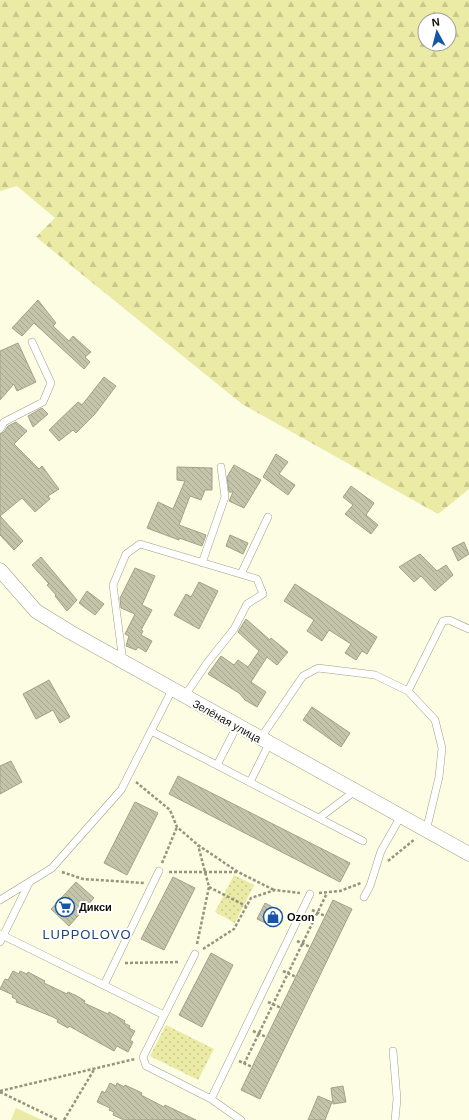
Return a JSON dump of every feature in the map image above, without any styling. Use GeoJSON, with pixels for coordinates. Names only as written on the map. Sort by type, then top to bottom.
{"type":"FeatureCollection","features":[{"type":"Feature","properties":{"kind":"street","name":"Зелёная улица"},"geometry":{"type":"LineString","coordinates":[[0,570],[36,611],[178,694],[469,854]]}},
{"type":"Feature","properties":{"kind":"lane"},"geometry":{"type":"LineString","coordinates":[[0,429],[4,422],[43,402],[51,383],[32,342]]}},
{"type":"Feature","properties":{"kind":"lane"},"geometry":{"type":"LineString","coordinates":[[202,563],[225,497],[221,467]]}},
{"type":"Feature","properties":{"kind":"lane"},"geometry":{"type":"LineString","coordinates":[[241,574],[268,517]]}},
{"type":"Feature","properties":{"kind":"lane"},"geometry":{"type":"LineString","coordinates":[[0,900],[52,868],[121,790],[151,731],[178,694],[207,663],[234,629],[247,604],[263,594],[256,579],[140,544],[126,554],[113,585],[123,662]]}},
{"type":"Feature","properties":{"kind":"lane"},"geometry":{"type":"LineString","coordinates":[[408,691],[443,621],[449,620],[469,629]]}},
{"type":"Feature","properties":{"kind":"lane"},"geometry":{"type":"LineString","coordinates":[[250,782],[265,741],[303,676],[318,668],[375,675],[408,691],[435,720],[442,748],[439,777],[426,830]]}},
{"type":"Feature","properties":{"kind":"lane"},"geometry":{"type":"LineString","coordinates":[[217,765],[237,726]]}},
{"type":"Feature","properties":{"kind":"lane"},"geometry":{"type":"LineString","coordinates":[[151,731],[363,841]]}},
{"type":"Feature","properties":{"kind":"lane"},"geometry":{"type":"LineString","coordinates":[[318,818],[355,791]]}},
{"type":"Feature","properties":{"kind":"lane"},"geometry":{"type":"LineString","coordinates":[[364,897],[370,886],[381,851],[401,816]]}},
{"type":"Feature","properties":{"kind":"lane"},"geometry":{"type":"LineString","coordinates":[[104,985],[159,872]]}},
{"type":"Feature","properties":{"kind":"lane"},"geometry":{"type":"LineString","coordinates":[[30,882],[1,937],[164,1015]]}},
{"type":"Feature","properties":{"kind":"lane"},"geometry":{"type":"LineString","coordinates":[[211,1099],[310,894]]}},
{"type":"Feature","properties":{"kind":"lane"},"geometry":{"type":"LineString","coordinates":[[195,954],[143,1057],[146,1066],[211,1099],[241,1120]]}},
{"type":"Feature","properties":{"kind":"lane"},"geometry":{"type":"LineString","coordinates":[[393,1050],[397,1099],[396,1120]]}},
{"type":"Feature","properties":{"kind":"path"},"geometry":{"type":"LineString","coordinates":[[128,776],[170,810],[177,826],[198,845],[238,872],[275,890]]}},
{"type":"Feature","properties":{"kind":"path"},"geometry":{"type":"LineString","coordinates":[[177,826],[159,872],[238,872]]}},
{"type":"Feature","properties":{"kind":"path"},"geometry":{"type":"LineString","coordinates":[[195,954],[209,888],[198,845]]}},
{"type":"Feature","properties":{"kind":"path"},"geometry":{"type":"LineString","coordinates":[[52,868],[83,879],[153,883]]}},
{"type":"Feature","properties":{"kind":"path"},"geometry":{"type":"LineString","coordinates":[[209,888],[246,906]]}},
{"type":"Feature","properties":{"kind":"path"},"geometry":{"type":"LineString","coordinates":[[244,1064],[327,892]]}},
{"type":"Feature","properties":{"kind":"path"},"geometry":{"type":"LineString","coordinates":[[115,963],[191,962]]}},
{"type":"Feature","properties":{"kind":"path"},"geometry":{"type":"LineString","coordinates":[[0,1091],[143,1057]]}},
{"type":"Feature","properties":{"kind":"path"},"geometry":{"type":"LineString","coordinates":[[64,1120],[95,1068]]}},
{"type":"Feature","properties":{"kind":"path"},"geometry":{"type":"LineString","coordinates":[[0,1091],[58,1120]]}},
{"type":"Feature","properties":{"kind":"green space"},"geometry":{"type":"Polygon","coordinates":[[[0,0],[469,0],[469,489],[438,514],[242,404],[36,237],[55,218],[17,186],[0,191],[0,0]]]}},
{"type":"Feature","properties":{"kind":"green space"},"geometry":{"type":"Polygon","coordinates":[[[234,875],[254,885],[235,923],[215,912],[234,875]]]}},
{"type":"Feature","properties":{"kind":"green space"},"geometry":{"type":"Polygon","coordinates":[[[166,1025],[214,1049],[198,1080],[150,1056],[166,1025]]]}},
{"type":"Feature","properties":{"kind":"green space"},"geometry":{"type":"Polygon","coordinates":[[[16,1108],[42,1120],[11,1120],[16,1108]]]}},
{"type":"Feature","properties":{"kind":"building"},"geometry":{"type":"Polygon","coordinates":[[[38,300],[56,323],[53,326],[69,341],[73,336],[91,352],[85,357],[90,362],[84,369],[34,323],[22,336],[12,328],[38,300]]]}},
{"type":"Feature","properties":{"kind":"building"},"geometry":{"type":"Polygon","coordinates":[[[18,343],[36,382],[17,391],[14,384],[0,400],[0,351],[18,343]]]}},
{"type":"Feature","properties":{"kind":"building"},"geometry":{"type":"Polygon","coordinates":[[[104,377],[116,386],[95,414],[76,433],[73,430],[59,441],[49,430],[78,402],[82,405],[104,377]]]}},
{"type":"Feature","properties":{"kind":"building"},"geometry":{"type":"Polygon","coordinates":[[[42,408],[48,414],[33,427],[28,416],[42,408]]]}},
{"type":"Feature","properties":{"kind":"building"},"geometry":{"type":"Polygon","coordinates":[[[16,422],[27,431],[14,444],[39,469],[42,466],[59,489],[48,496],[50,499],[35,512],[22,498],[0,516],[0,434],[4,432],[8,426],[16,422]]]}},
{"type":"Feature","properties":{"kind":"building"},"geometry":{"type":"Polygon","coordinates":[[[276,454],[288,462],[279,474],[295,485],[288,495],[263,477],[276,454]]]}},
{"type":"Feature","properties":{"kind":"building"},"geometry":{"type":"Polygon","coordinates":[[[234,465],[261,480],[244,508],[229,501],[233,492],[229,492],[227,477],[234,465]]]}},
{"type":"Feature","properties":{"kind":"building"},"geometry":{"type":"Polygon","coordinates":[[[177,467],[212,468],[212,490],[205,490],[201,500],[190,496],[179,525],[206,535],[202,546],[179,538],[179,540],[147,528],[158,502],[173,509],[185,481],[177,480],[177,467]]]}},
{"type":"Feature","properties":{"kind":"building"},"geometry":{"type":"Polygon","coordinates":[[[351,486],[374,503],[366,515],[378,525],[371,534],[345,514],[353,505],[343,497],[351,486]]]}},
{"type":"Feature","properties":{"kind":"building"},"geometry":{"type":"Polygon","coordinates":[[[0,516],[23,541],[14,550],[0,535],[0,516]]]}},
{"type":"Feature","properties":{"kind":"building"},"geometry":{"type":"Polygon","coordinates":[[[230,535],[248,543],[243,554],[226,546],[230,535]]]}},
{"type":"Feature","properties":{"kind":"building"},"geometry":{"type":"Polygon","coordinates":[[[464,542],[469,554],[458,561],[452,548],[464,542]]]}},
{"type":"Feature","properties":{"kind":"building"},"geometry":{"type":"Polygon","coordinates":[[[420,554],[437,571],[446,565],[453,575],[435,591],[421,576],[414,582],[399,567],[420,554]]]}},
{"type":"Feature","properties":{"kind":"building"},"geometry":{"type":"Polygon","coordinates":[[[41,557],[77,600],[67,611],[47,585],[49,584],[32,565],[41,557]]]}},
{"type":"Feature","properties":{"kind":"building"},"geometry":{"type":"Polygon","coordinates":[[[135,568],[155,576],[142,605],[152,610],[141,630],[143,631],[141,635],[152,641],[146,652],[138,647],[136,650],[126,646],[129,636],[125,634],[135,614],[121,608],[120,598],[135,568]]]}},
{"type":"Feature","properties":{"kind":"building"},"geometry":{"type":"Polygon","coordinates":[[[199,582],[218,591],[199,629],[174,615],[186,594],[191,597],[199,582]]]}},
{"type":"Feature","properties":{"kind":"building"},"geometry":{"type":"Polygon","coordinates":[[[295,584],[377,637],[367,654],[362,651],[356,660],[345,653],[351,644],[329,630],[322,641],[307,631],[314,620],[284,601],[295,584]]]}},
{"type":"Feature","properties":{"kind":"building"},"geometry":{"type":"Polygon","coordinates":[[[87,591],[104,604],[95,615],[79,603],[87,591]]]}},
{"type":"Feature","properties":{"kind":"building"},"geometry":{"type":"Polygon","coordinates":[[[246,619],[270,640],[271,638],[288,652],[277,665],[267,657],[251,682],[266,692],[257,707],[245,700],[239,693],[208,674],[221,656],[234,665],[238,660],[248,667],[259,651],[238,632],[246,619]]]}},
{"type":"Feature","properties":{"kind":"building"},"geometry":{"type":"Polygon","coordinates":[[[49,680],[70,717],[60,723],[53,710],[36,719],[23,694],[49,680]]]}},
{"type":"Feature","properties":{"kind":"building"},"geometry":{"type":"Polygon","coordinates":[[[312,707],[350,733],[341,747],[303,720],[312,707]]]}},
{"type":"Feature","properties":{"kind":"building"},"geometry":{"type":"Polygon","coordinates":[[[11,761],[22,782],[0,794],[0,766],[11,761]]]}},
{"type":"Feature","properties":{"kind":"building"},"geometry":{"type":"Polygon","coordinates":[[[178,776],[350,863],[340,882],[169,794],[178,776]]]}},
{"type":"Feature","properties":{"kind":"building"},"geometry":{"type":"Polygon","coordinates":[[[135,802],[158,813],[127,875],[104,863],[135,802]]]}},
{"type":"Feature","properties":{"kind":"building"},"geometry":{"type":"Polygon","coordinates":[[[173,877],[195,888],[164,950],[141,939],[173,877]]]}},
{"type":"Feature","properties":{"kind":"building"},"geometry":{"type":"Polygon","coordinates":[[[76,882],[94,898],[69,926],[51,909],[76,882]]]}},
{"type":"Feature","properties":{"kind":"building"},"geometry":{"type":"Polygon","coordinates":[[[333,900],[352,909],[260,1099],[241,1090],[333,900]]]}},
{"type":"Feature","properties":{"kind":"building"},"geometry":{"type":"Polygon","coordinates":[[[265,903],[282,912],[274,927],[257,919],[265,903]]]}},
{"type":"Feature","properties":{"kind":"building"},"geometry":{"type":"Polygon","coordinates":[[[211,953],[233,965],[202,1027],[179,1015],[211,953]]]}},
{"type":"Feature","properties":{"kind":"building"},"geometry":{"type":"Polygon","coordinates":[[[13,971],[19,974],[20,971],[27,974],[28,972],[45,981],[44,983],[67,994],[68,992],[77,996],[85,1001],[84,1003],[108,1014],[109,1012],[125,1021],[124,1023],[130,1026],[129,1028],[135,1031],[130,1040],[133,1042],[128,1052],[117,1046],[114,1051],[69,1026],[68,1028],[57,1022],[58,1020],[53,1017],[16,1002],[17,1000],[12,997],[13,995],[0,989],[5,979],[8,980],[13,971]]]}},
{"type":"Feature","properties":{"kind":"building"},"geometry":{"type":"Polygon","coordinates":[[[110,1083],[116,1086],[117,1083],[124,1087],[125,1085],[142,1093],[141,1095],[164,1107],[165,1105],[196,1120],[124,1120],[113,1115],[114,1112],[109,1110],[110,1108],[97,1102],[102,1091],[105,1093],[110,1083]]]}},
{"type":"Feature","properties":{"kind":"building"},"geometry":{"type":"Polygon","coordinates":[[[343,1086],[346,1102],[333,1104],[331,1088],[343,1086]]]}},
{"type":"Feature","properties":{"kind":"building"},"geometry":{"type":"Polygon","coordinates":[[[318,1096],[332,1102],[325,1120],[308,1120],[318,1096]]]}},
{"type":"Feature","properties":{"kind":"place","name":"Дикси"},"geometry":{"type":"Point","coordinates":[65,907]}},
{"type":"Feature","properties":{"kind":"place","name":"Ozon"},"geometry":{"type":"Point","coordinates":[273,917]}},
{"type":"Feature","properties":{"kind":"district","name":"LUPPOLOVO"},"geometry":{"type":"Point","coordinates":[87,934]}}]}
